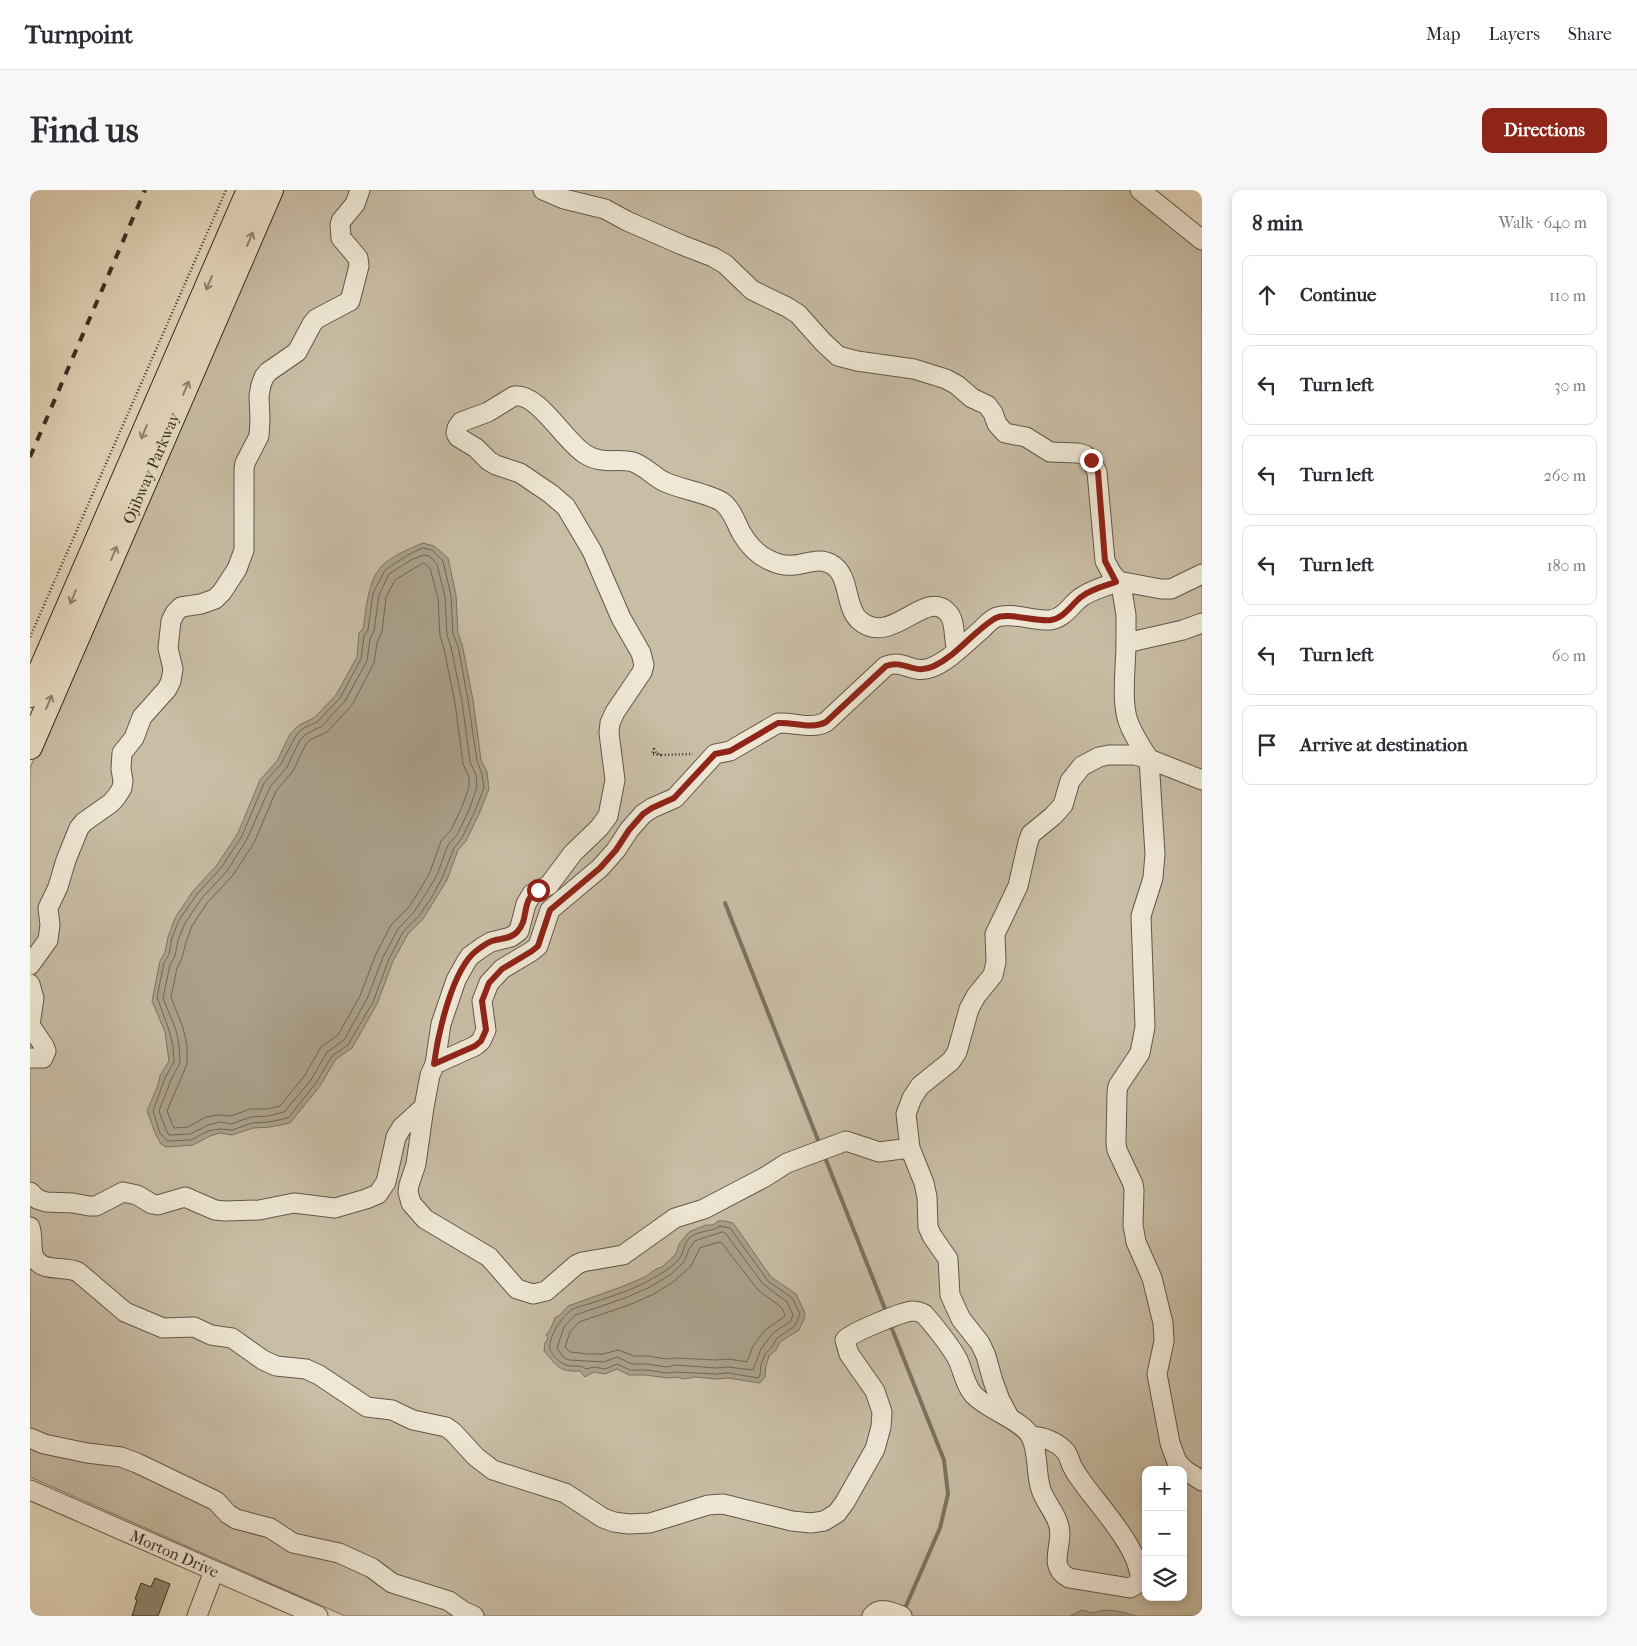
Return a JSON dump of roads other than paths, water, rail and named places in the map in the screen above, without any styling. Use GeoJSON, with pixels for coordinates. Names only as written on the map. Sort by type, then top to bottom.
{"type":"FeatureCollection","features":[{"type":"Feature","properties":{"kind":"main road","name":"Ojibway Parkway"},"geometry":{"type":"LineString","coordinates":[[30,695],[249,190]]}},
{"type":"Feature","properties":{"kind":"main road","name":"Ojibway Parkway"},"geometry":{"type":"LineString","coordinates":[[30,747],[271,190]]}},
{"type":"Feature","properties":{"kind":"street"},"geometry":{"type":"LineString","coordinates":[[30,965],[48,940],[50,925],[48,908],[58,887],[66,860],[79,828],[117,796],[122,788],[123,781],[122,753],[134,738],[146,712],[167,689],[171,681],[173,669],[168,648],[171,621],[175,613],[181,607],[215,599],[241,561],[244,550],[244,469],[245,463],[259,436],[261,385],[268,372],[298,352],[316,319],[350,301],[359,266],[358,258],[341,238],[340,224],[355,204],[360,190]]}},
{"type":"Feature","properties":{"kind":"street"},"geometry":{"type":"LineString","coordinates":[[543,190],[564,199],[605,209],[627,221],[698,250],[725,264],[752,290],[798,314],[838,356],[857,361],[914,369],[946,379],[957,385],[972,398],[987,405],[993,413],[997,424],[1005,432],[1026,437],[1050,452],[1085,455],[1091,460],[1098,472],[1105,561],[1117,580],[1126,616],[1126,715],[1135,738],[1149,758],[1155,854],[1153,878],[1141,916],[1145,1027],[1140,1053],[1118,1086],[1116,1093],[1116,1143],[1119,1155],[1133,1184],[1133,1225],[1136,1242],[1152,1278],[1163,1323],[1164,1341],[1157,1374],[1170,1444],[1177,1462],[1186,1471],[1202,1481]]}},
{"type":"Feature","properties":{"kind":"street"},"geometry":{"type":"LineString","coordinates":[[1140,190],[1202,240]]}},
{"type":"Feature","properties":{"kind":"street"},"geometry":{"type":"LineString","coordinates":[[910,1148],[879,1152],[846,1141],[787,1163],[765,1178],[704,1209],[675,1218],[623,1255],[582,1262],[546,1291],[533,1294],[527,1294],[516,1289],[489,1257],[425,1219],[411,1203],[408,1192],[416,1164],[421,1112],[434,1064],[442,1024],[456,980],[466,962],[477,950],[491,942],[516,934],[522,925],[526,904],[532,894],[549,885],[573,853],[599,828],[608,816],[615,780],[609,733],[610,723],[615,712],[642,672],[644,665],[641,652],[621,618],[592,552],[566,507],[551,494],[520,473],[496,465],[476,448],[458,437],[456,428],[461,422],[488,412],[514,396],[519,395],[527,398],[540,408],[586,455],[603,461],[632,462],[664,482],[721,502],[730,512],[749,544],[767,560],[785,566],[822,561],[832,564],[840,572],[856,616],[870,627],[894,625],[922,608],[937,607],[944,610],[951,618],[954,643],[957,650]]}},
{"type":"Feature","properties":{"kind":"street"},"geometry":{"type":"LineString","coordinates":[[434,1064],[475,1046],[481,1041],[486,1030],[482,1001],[489,983],[502,969],[538,946],[550,910],[600,868],[643,814],[674,798],[715,754],[730,751],[778,723],[786,722],[819,726],[826,722],[886,666],[893,663],[920,670],[932,667],[957,650],[995,617],[1050,620],[1058,618],[1081,597],[1117,580],[1161,590],[1171,588],[1202,574]]}},
{"type":"Feature","properties":{"kind":"street"},"geometry":{"type":"LineString","coordinates":[[1126,643],[1202,623]]}},
{"type":"Feature","properties":{"kind":"street"},"geometry":{"type":"LineString","coordinates":[[1009,1417],[995,1387],[980,1343],[961,1318],[950,1295],[948,1258],[932,1236],[928,1227],[927,1197],[910,1148],[906,1114],[912,1098],[920,1086],[951,1061],[957,1052],[969,1009],[976,996],[993,975],[996,962],[995,934],[1018,886],[1028,842],[1032,834],[1063,805],[1070,781],[1082,766],[1099,757],[1135,755],[1149,758],[1202,780]]}},
{"type":"Feature","properties":{"kind":"street"},"geometry":{"type":"LineString","coordinates":[[30,984],[34,998],[30,1025],[46,1051],[43,1058],[30,1058]]}},
{"type":"Feature","properties":{"kind":"street"},"geometry":{"type":"LineString","coordinates":[[30,1192],[37,1199],[46,1202],[73,1203],[89,1206],[96,1206],[123,1192],[137,1195],[152,1204],[158,1205],[185,1197],[225,1212],[253,1211],[284,1204],[299,1203],[335,1208],[378,1194],[386,1182],[396,1137],[402,1127],[421,1112]]}},
{"type":"Feature","properties":{"kind":"street"},"geometry":{"type":"LineString","coordinates":[[30,1227],[34,1256],[39,1264],[44,1267],[72,1269],[78,1272],[124,1312],[163,1328],[194,1327],[211,1335],[232,1338],[259,1357],[276,1366],[306,1368],[367,1407],[392,1410],[413,1420],[446,1427],[480,1461],[493,1470],[565,1493],[603,1518],[628,1524],[650,1523],[691,1509],[715,1505],[737,1507],[766,1516],[811,1523],[824,1521],[831,1517],[845,1502],[875,1449],[881,1427],[882,1412],[875,1391],[849,1354],[845,1344],[846,1340],[850,1335],[910,1311],[924,1314],[938,1330],[958,1361],[972,1393],[994,1410],[1009,1417],[1031,1436],[1045,1438],[1065,1451],[1072,1467],[1099,1502],[1134,1555],[1141,1573],[1140,1582],[1136,1586],[1130,1588],[1069,1578],[1059,1569],[1056,1561],[1060,1530],[1058,1521],[1045,1500],[1040,1486],[1037,1460],[1031,1436]]}},
{"type":"Feature","properties":{"kind":"street"},"geometry":{"type":"LineString","coordinates":[[30,1438],[44,1444],[87,1453],[121,1457],[137,1463],[216,1501],[228,1514],[236,1519],[270,1528],[292,1544],[339,1553],[372,1568],[392,1583],[449,1601],[474,1616]]}},
{"type":"Feature","properties":{"kind":"street","name":"Morton Drive"},"geometry":{"type":"LineString","coordinates":[[30,1490],[318,1616]]}},
{"type":"Feature","properties":{"kind":"street"},"geometry":{"type":"LineString","coordinates":[[197,1616],[214,1570]]}},
{"type":"Feature","properties":{"kind":"street"},"geometry":{"type":"LineString","coordinates":[[872,1616],[880,1610],[890,1611],[902,1616]]}},
{"type":"Feature","properties":{"kind":"water"},"geometry":{"type":"Polygon","coordinates":[[[423,543],[434,546],[448,558],[456,595],[458,633],[462,644],[473,700],[481,760],[487,772],[489,789],[479,814],[466,841],[458,850],[447,880],[423,919],[408,934],[393,961],[377,1004],[352,1048],[336,1059],[320,1086],[290,1123],[253,1128],[232,1135],[220,1133],[193,1145],[166,1147],[161,1144],[156,1135],[147,1111],[160,1076],[169,1061],[165,1032],[152,1001],[160,961],[165,952],[175,918],[193,891],[217,865],[238,833],[260,780],[277,761],[290,734],[299,725],[314,718],[336,695],[357,657],[359,633],[363,629],[368,596],[377,572],[391,559],[423,543]]]}},
{"type":"Feature","properties":{"kind":"water"},"geometry":{"type":"Polygon","coordinates":[[[718,1221],[733,1223],[771,1277],[796,1294],[805,1313],[799,1330],[780,1342],[776,1350],[769,1356],[765,1377],[760,1383],[728,1378],[695,1377],[684,1379],[629,1375],[617,1369],[605,1374],[594,1372],[585,1377],[580,1371],[559,1367],[544,1351],[548,1338],[546,1335],[555,1318],[568,1306],[645,1277],[662,1267],[676,1254],[679,1244],[689,1232],[706,1225],[713,1225],[718,1221]]]}},
{"type":"Feature","properties":{"kind":"water"},"geometry":{"type":"Polygon","coordinates":[[[1082,1610],[1093,1613],[1103,1610],[1114,1611],[1136,1616],[1070,1616],[1082,1610]]]}},
{"type":"Feature","properties":{"kind":"waterway"},"geometry":{"type":"LineString","coordinates":[[725,903],[818,1140]]}},
{"type":"Feature","properties":{"kind":"waterway"},"geometry":{"type":"LineString","coordinates":[[826,1160],[885,1309]]}},
{"type":"Feature","properties":{"kind":"waterway"},"geometry":{"type":"LineString","coordinates":[[892,1329],[944,1460],[948,1494],[940,1528],[906,1606]]}},
{"type":"Feature","properties":{"kind":"railway"},"geometry":{"type":"LineString","coordinates":[[30,457],[145,190]]}}]}
